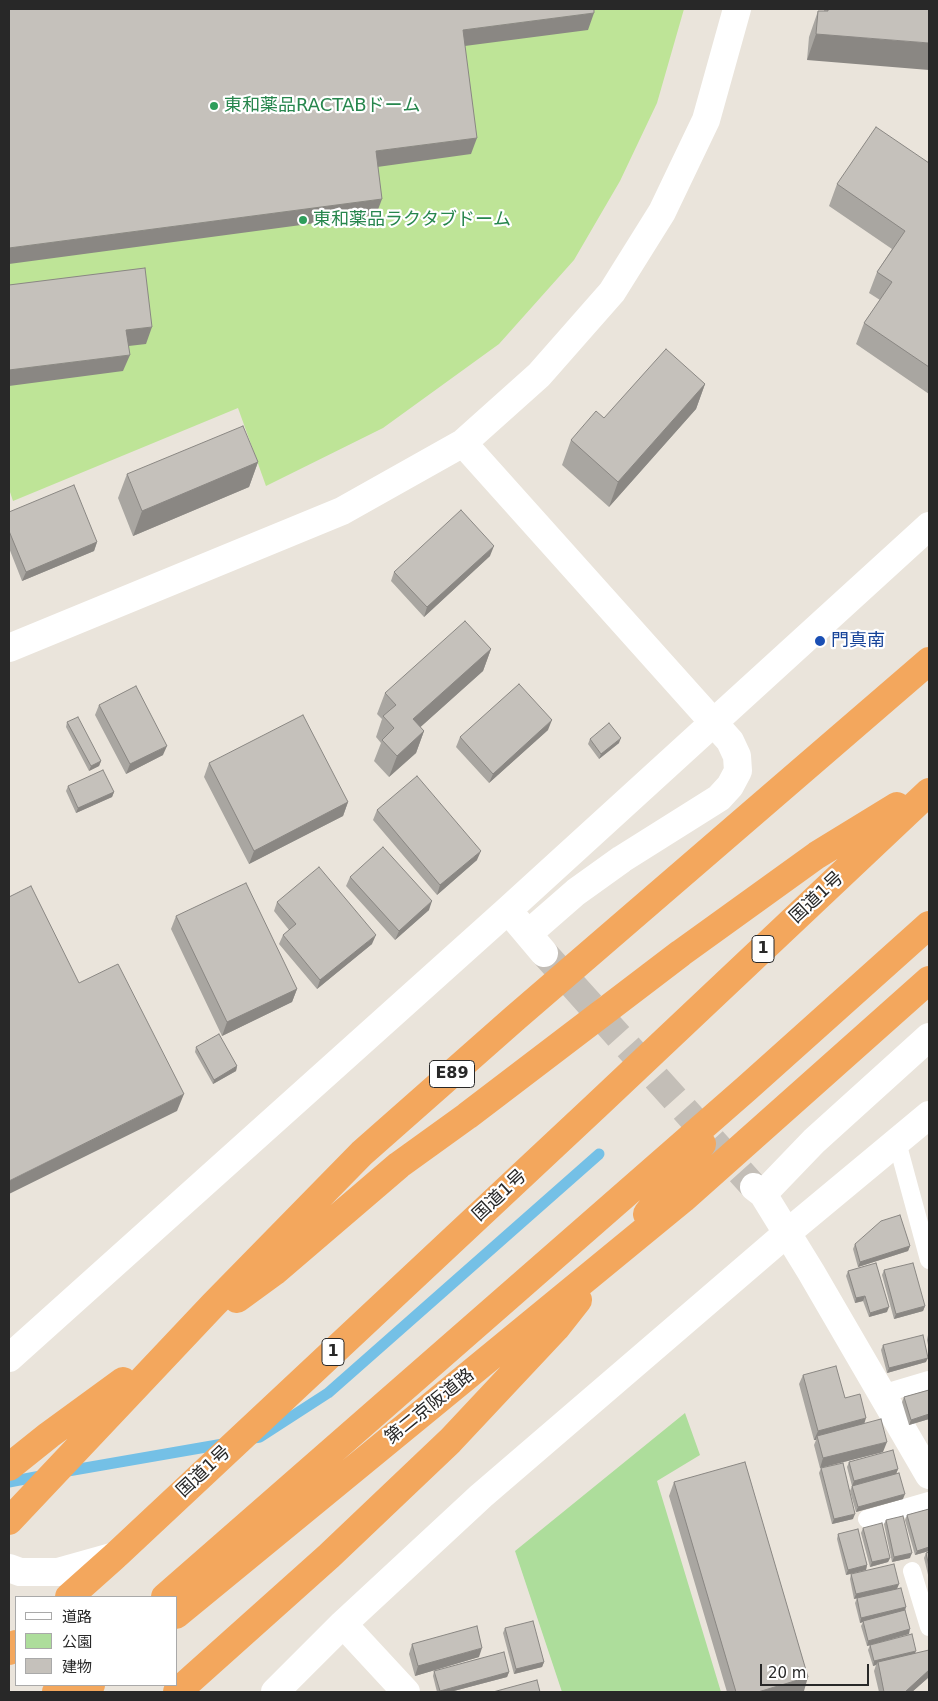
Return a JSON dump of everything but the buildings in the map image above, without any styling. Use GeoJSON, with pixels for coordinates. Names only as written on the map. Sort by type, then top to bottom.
{"type":"FeatureCollection","features":[{"type":"Feature","properties":{"kind":"highway","name":"E89"},"geometry":{"type":"LineString","coordinates":[[9,1521],[213,1305],[362,1153],[515,1018],[929,661]]}},
{"type":"Feature","properties":{"kind":"highway"},"geometry":{"type":"LineString","coordinates":[[9,1468],[49,1436],[274,1272],[399,1166],[681,953],[817,855],[929,787]]}},
{"type":"Feature","properties":{"kind":"highway","name":"国道1号"},"geometry":{"type":"LineString","coordinates":[[70,1596],[929,792]]}},
{"type":"Feature","properties":{"kind":"highway"},"geometry":{"type":"LineString","coordinates":[[166,1596],[747,1088],[929,925]]}},
{"type":"Feature","properties":{"kind":"highway","name":"第二京阪道路"},"geometry":{"type":"LineString","coordinates":[[178,1613],[683,1199],[929,980]]}},
{"type":"Feature","properties":{"kind":"highway"},"geometry":{"type":"LineString","coordinates":[[177,1692],[329,1556],[450,1441],[556,1328],[747,1088]]}},
{"type":"Feature","properties":{"kind":"street"},"geometry":{"type":"LineString","coordinates":[[9,648],[342,511],[462,442],[539,375],[612,292],[662,212],[706,120],[737,9]]}},
{"type":"Feature","properties":{"kind":"street"},"geometry":{"type":"LineString","coordinates":[[462,442],[730,741],[737,756],[738,771],[730,786],[719,798],[622,859],[576,892],[537,943],[508,910]]}},
{"type":"Feature","properties":{"kind":"street"},"geometry":{"type":"LineString","coordinates":[[9,1358],[508,910],[929,526]]}},
{"type":"Feature","properties":{"kind":"street"},"geometry":{"type":"LineString","coordinates":[[929,1036],[758,1190],[787,1233],[929,1475]]}},
{"type":"Feature","properties":{"kind":"street"},"geometry":{"type":"LineString","coordinates":[[275,1692],[344,1624],[481,1496],[787,1233],[929,1115]]}},
{"type":"Feature","properties":{"kind":"street"},"geometry":{"type":"LineString","coordinates":[[9,1568],[20,1572],[58,1572],[115,1556]]}},
{"type":"Feature","properties":{"kind":"street"},"geometry":{"type":"LineString","coordinates":[[344,1624],[406,1692]]}},
{"type":"Feature","properties":{"kind":"lane"},"geometry":{"type":"LineString","coordinates":[[897,1142],[929,1260]]}},
{"type":"Feature","properties":{"kind":"lane"},"geometry":{"type":"LineString","coordinates":[[882,1394],[929,1380]]}},
{"type":"Feature","properties":{"kind":"lane"},"geometry":{"type":"LineString","coordinates":[[866,1519],[929,1501]]}},
{"type":"Feature","properties":{"kind":"lane"},"geometry":{"type":"LineString","coordinates":[[912,1571],[929,1627]]}},
{"type":"Feature","properties":{"kind":"green space","name":"東和薬品ラクタブドーム"},"geometry":{"type":"Polygon","coordinates":[[[9,9],[684,9],[657,103],[620,181],[574,260],[499,344],[383,428],[266,486],[238,408],[13,501],[9,489],[9,9]]]}},
{"type":"Feature","properties":{"kind":"green space"},"geometry":{"type":"Polygon","coordinates":[[[685,1413],[700,1455],[657,1481],[721,1692],[562,1692],[515,1551],[685,1413]]]}},
{"type":"Feature","properties":{"kind":"waterway"},"geometry":{"type":"LineString","coordinates":[[254,1438],[260,1437],[328,1393],[599,1154]]}},
{"type":"Feature","properties":{"kind":"waterway"},"geometry":{"type":"LineString","coordinates":[[62,1472],[229,1443]]}},
{"type":"Feature","properties":{"kind":"waterway"},"geometry":{"type":"LineString","coordinates":[[9,1482],[46,1475]]}},
{"type":"Feature","properties":{"kind":"tunnel"},"geometry":{"type":"LineString","coordinates":[[544,953],[754,1187]]}},
{"type":"Feature","properties":{"kind":"place","name":"東和薬品RACTABドーム"},"geometry":{"type":"Point","coordinates":[214,106]}},
{"type":"Feature","properties":{"kind":"place","name":"東和薬品ラクタブドーム"},"geometry":{"type":"Point","coordinates":[303,220]}},
{"type":"Feature","properties":{"kind":"place","name":"門真南"},"geometry":{"type":"Point","coordinates":[820,641]}}]}
